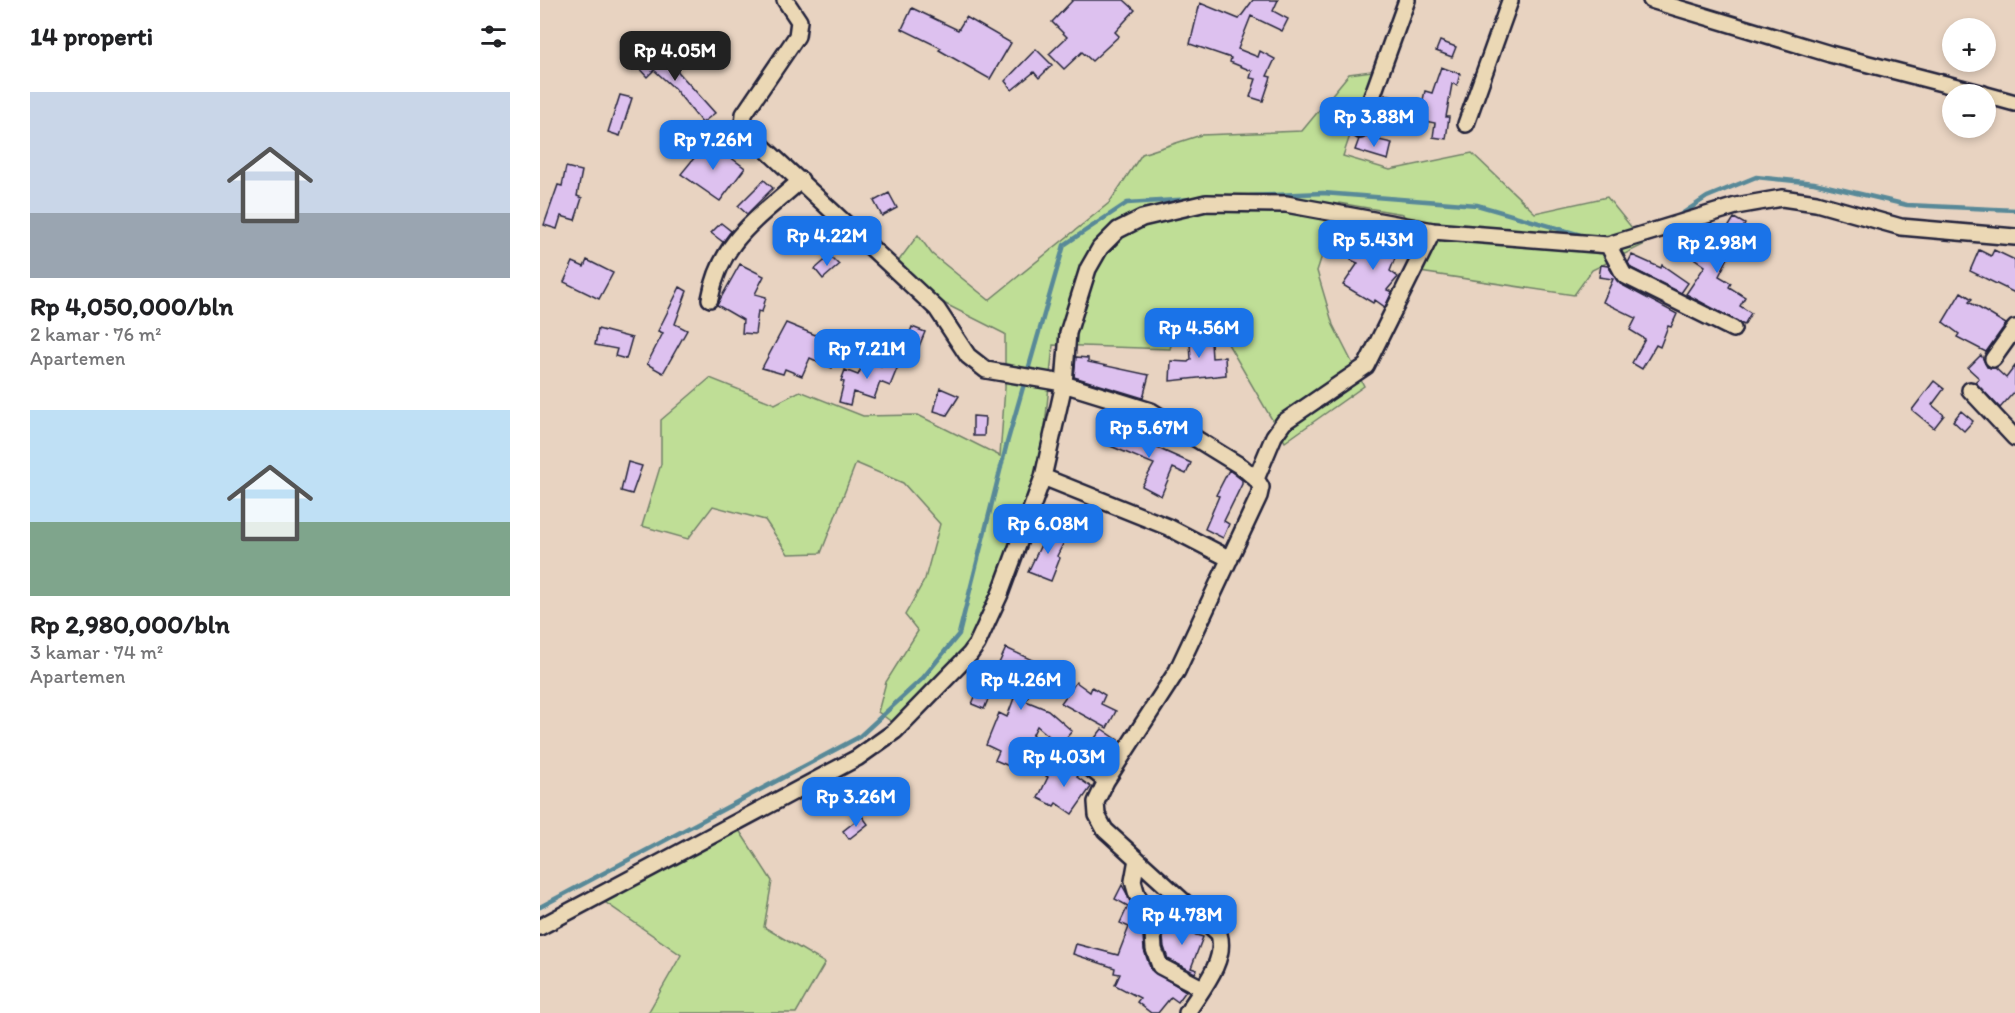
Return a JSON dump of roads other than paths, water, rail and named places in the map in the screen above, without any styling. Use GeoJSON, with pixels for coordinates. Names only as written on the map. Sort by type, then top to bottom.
{"type":"FeatureCollection","features":[{"type":"Feature","properties":{"kind":"street"},"geometry":{"type":"LineString","coordinates":[[785,0],[799,21],[797,36],[742,121],[743,128],[937,309],[968,356],[986,370],[1061,383],[1151,411],[1192,438],[1224,454],[1256,479],[1261,487],[1260,496],[1177,671],[1106,781],[1096,802],[1100,822],[1219,934],[1222,946],[1219,959],[1187,1013]]}},
{"type":"Feature","properties":{"kind":"street"},"geometry":{"type":"LineString","coordinates":[[1360,130],[1407,0]]}},
{"type":"Feature","properties":{"kind":"street"},"geometry":{"type":"LineString","coordinates":[[1466,124],[1510,0],[1526,0]]}},
{"type":"Feature","properties":{"kind":"street"},"geometry":{"type":"LineString","coordinates":[[1651,0],[1830,54],[1943,84]]}},
{"type":"Feature","properties":{"kind":"street"},"geometry":{"type":"LineString","coordinates":[[1996,98],[2015,103]]}},
{"type":"Feature","properties":{"kind":"street"},"geometry":{"type":"LineString","coordinates":[[710,299],[714,275],[733,241],[801,180]]}},
{"type":"Feature","properties":{"kind":"street"},"geometry":{"type":"LineString","coordinates":[[540,927],[857,758],[896,731],[977,644],[1000,594],[1043,477],[1068,333],[1088,269],[1100,248],[1118,230],[1142,218],[1206,203],[1286,204],[1433,231],[1608,245],[1736,206],[1782,198],[1816,203],[1901,227],[2015,237]]}},
{"type":"Feature","properties":{"kind":"street"},"geometry":{"type":"LineString","coordinates":[[1256,479],[1274,436],[1284,422],[1366,366],[1433,231]]}},
{"type":"Feature","properties":{"kind":"street"},"geometry":{"type":"LineString","coordinates":[[1608,245],[1624,275],[1733,329]]}},
{"type":"Feature","properties":{"kind":"street"},"geometry":{"type":"LineString","coordinates":[[1994,359],[2015,328]]}},
{"type":"Feature","properties":{"kind":"street"},"geometry":{"type":"LineString","coordinates":[[1970,390],[2015,438]]}},
{"type":"Feature","properties":{"kind":"street"},"geometry":{"type":"LineString","coordinates":[[1043,477],[1168,527],[1230,559]]}},
{"type":"Feature","properties":{"kind":"street"},"geometry":{"type":"LineString","coordinates":[[1064,747],[1106,781]]}},
{"type":"Feature","properties":{"kind":"street"},"geometry":{"type":"LineString","coordinates":[[1137,858],[1133,882],[1137,895],[1152,918],[1154,949],[1160,966],[1202,988]]}},
{"type":"Feature","properties":{"kind":"waterway"},"geometry":{"type":"LineString","coordinates":[[1677,217],[1707,197],[1756,177],[1814,183],[1907,205],[2015,210]]}},
{"type":"Feature","properties":{"kind":"waterway"},"geometry":{"type":"LineString","coordinates":[[1250,196],[1323,193],[1477,205],[1584,236]]}},
{"type":"Feature","properties":{"kind":"waterway"},"geometry":{"type":"LineString","coordinates":[[540,907],[859,737],[923,678],[959,634],[1007,443],[1064,245],[1127,203],[1193,199]]}}]}
